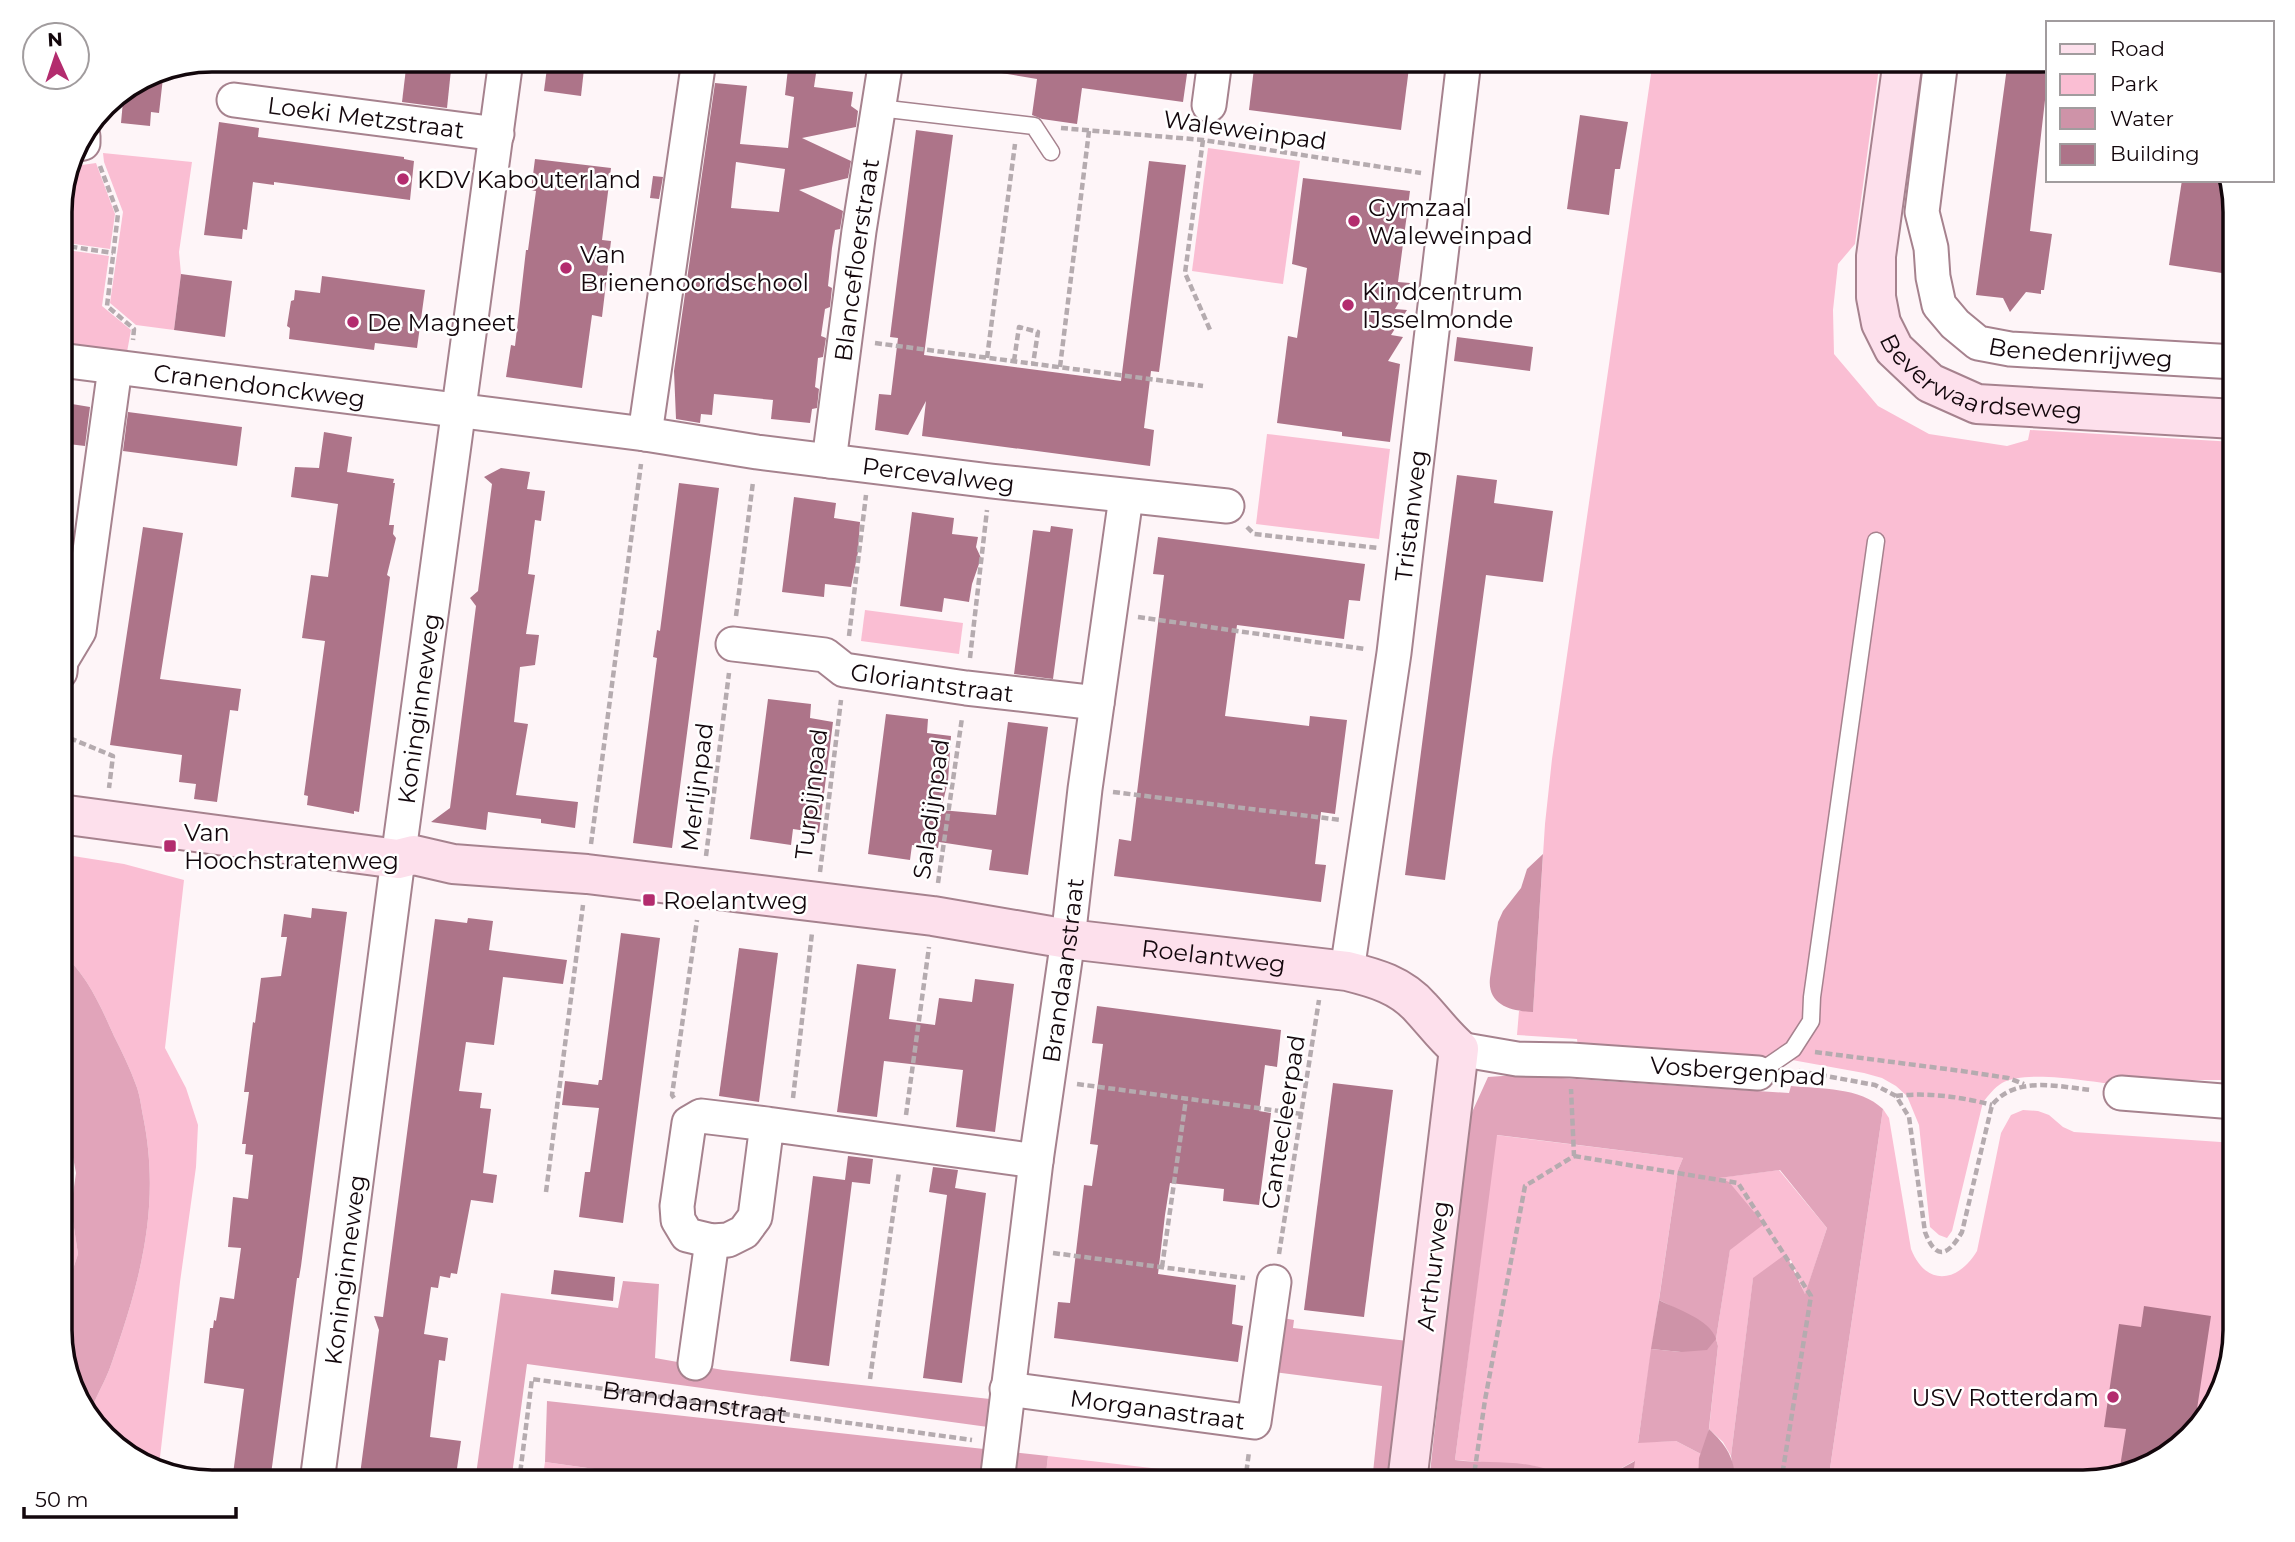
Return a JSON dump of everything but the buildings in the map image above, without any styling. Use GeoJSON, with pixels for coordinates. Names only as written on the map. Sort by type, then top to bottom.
{"type":"FeatureCollection","features":[{"type":"Feature","properties":{"kind":"street","name":"Koninginneweg"},"geometry":{"type":"LineString","coordinates":[[319,1470],[505,72]]}},
{"type":"Feature","properties":{"kind":"street"},"geometry":{"type":"LineString","coordinates":[[645,434],[697,72]]}},
{"type":"Feature","properties":{"kind":"street","name":"Blancefloerstraat"},"geometry":{"type":"LineString","coordinates":[[829,461],[844,339],[884,72]]}},
{"type":"Feature","properties":{"kind":"street"},"geometry":{"type":"LineString","coordinates":[[1209,105],[1213,72]]}},
{"type":"Feature","properties":{"kind":"street","name":"Tristanweg"},"geometry":{"type":"LineString","coordinates":[[1335,969],[1370,823],[1394,653],[1462,72]]}},
{"type":"Feature","properties":{"kind":"street","name":"Beverwaardseweg"},"geometry":{"type":"LineString","coordinates":[[1901,72],[1876,256],[1876,297],[1881,323],[1894,349],[1930,383],[1977,404],[2223,418]]}},
{"type":"Feature","properties":{"kind":"street","name":"Benedenrijweg"},"geometry":{"type":"LineString","coordinates":[[1940,72],[1922,212],[1931,248],[1939,305],[1955,324],[1978,343],[2010,349],[2223,361]]}},
{"type":"Feature","properties":{"kind":"street","name":"Loeki Metzstraat"},"geometry":{"type":"LineString","coordinates":[[234,100],[497,134]]}},
{"type":"Feature","properties":{"kind":"street","name":"Cranendonckweg"},"geometry":{"type":"LineString","coordinates":[[72,362],[459,412]]}},
{"type":"Feature","properties":{"kind":"street"},"geometry":{"type":"LineString","coordinates":[[72,643],[79,631],[122,369]]}},
{"type":"Feature","properties":{"kind":"street","name":"Percevalweg"},"geometry":{"type":"LineString","coordinates":[[459,412],[645,434],[757,452],[991,481],[1227,506]]}},
{"type":"Feature","properties":{"kind":"street","name":"Brandaanstraat"},"geometry":{"type":"LineString","coordinates":[[999,1470],[1036,1161],[1126,497]]}},
{"type":"Feature","properties":{"kind":"street","name":"Gloriantstraat"},"geometry":{"type":"LineString","coordinates":[[733,644],[825,655],[844,670],[1097,703]]}},
{"type":"Feature","properties":{"kind":"street"},"geometry":{"type":"LineString","coordinates":[[72,816],[398,859]]}},
{"type":"Feature","properties":{"kind":"street","name":"Roelantweg"},"geometry":{"type":"LineString","coordinates":[[398,859],[414,856],[453,864],[587,874],[933,916],[1068,939],[1335,969],[1382,979],[1403,992],[1420,1006],[1445,1038],[1459,1049]]}},
{"type":"Feature","properties":{"kind":"street","name":"Vosbergenpad"},"geometry":{"type":"LineString","coordinates":[[1459,1049],[1517,1059],[1571,1060],[1758,1073]]}},
{"type":"Feature","properties":{"kind":"street","name":"Arthurweg"},"geometry":{"type":"LineString","coordinates":[[1408,1470],[1459,1049]]}},
{"type":"Feature","properties":{"kind":"street"},"geometry":{"type":"LineString","coordinates":[[2121,1093],[2223,1100]]}},
{"type":"Feature","properties":{"kind":"street"},"geometry":{"type":"LineString","coordinates":[[778,1125],[755,1217],[744,1232],[729,1240],[712,1241],[688,1235],[678,1220],[677,1206],[689,1123],[701,1116],[778,1125],[903,1141],[1036,1161]]}},
{"type":"Feature","properties":{"kind":"street"},"geometry":{"type":"LineString","coordinates":[[695,1363],[712,1241]]}},
{"type":"Feature","properties":{"kind":"street","name":"Morganastraat"},"geometry":{"type":"LineString","coordinates":[[1007,1390],[1254,1422],[1274,1282]]}},
{"type":"Feature","properties":{"kind":"lane"},"geometry":{"type":"LineString","coordinates":[[879,108],[1026,125],[1051,152]]}},
{"type":"Feature","properties":{"kind":"lane"},"geometry":{"type":"LineString","coordinates":[[1758,1073],[1793,1049],[1811,1021],[1812,997],[1876,541]]}},
{"type":"Feature","properties":{"kind":"path"},"geometry":{"type":"LineString","coordinates":[[987,358],[1026,125]]}},
{"type":"Feature","properties":{"kind":"path","name":"Waleweinpad"},"geometry":{"type":"LineString","coordinates":[[1026,125],[1203,140],[1449,177]]}},
{"type":"Feature","properties":{"kind":"path"},"geometry":{"type":"LineString","coordinates":[[1060,367],[1089,131]]}},
{"type":"Feature","properties":{"kind":"path"},"geometry":{"type":"LineString","coordinates":[[1203,140],[1185,273],[1211,332]]}},
{"type":"Feature","properties":{"kind":"path"},"geometry":{"type":"LineString","coordinates":[[87,148],[99,161],[118,214],[107,306],[134,329],[122,369]]}},
{"type":"Feature","properties":{"kind":"path"},"geometry":{"type":"LineString","coordinates":[[72,247],[113,253]]}},
{"type":"Feature","properties":{"kind":"path"},"geometry":{"type":"LineString","coordinates":[[1014,361],[1019,327],[1038,331],[1033,364]]}},
{"type":"Feature","properties":{"kind":"path"},"geometry":{"type":"LineString","coordinates":[[844,339],[1203,386]]}},
{"type":"Feature","properties":{"kind":"path"},"geometry":{"type":"LineString","coordinates":[[547,1192],[645,434]]}},
{"type":"Feature","properties":{"kind":"path","name":"Merlijnpad"},"geometry":{"type":"LineString","coordinates":[[689,1123],[672,1095],[702,888],[757,452]]}},
{"type":"Feature","properties":{"kind":"path","name":"Turpijnpad"},"geometry":{"type":"LineString","coordinates":[[778,1125],[816,902],[869,466]]}},
{"type":"Feature","properties":{"kind":"path","name":"Saladijnpad"},"geometry":{"type":"LineString","coordinates":[[870,1379],[966,688],[991,481]]}},
{"type":"Feature","properties":{"kind":"path"},"geometry":{"type":"LineString","coordinates":[[1227,506],[1254,534],[1406,551]]}},
{"type":"Feature","properties":{"kind":"path"},"geometry":{"type":"LineString","coordinates":[[1109,613],[1394,653]]}},
{"type":"Feature","properties":{"kind":"path"},"geometry":{"type":"LineString","coordinates":[[72,739],[113,756],[104,821]]}},
{"type":"Feature","properties":{"kind":"path"},"geometry":{"type":"LineString","coordinates":[[1085,789],[1370,823]]}},
{"type":"Feature","properties":{"kind":"path","name":"Cantecleerpad"},"geometry":{"type":"LineString","coordinates":[[1274,1282],[1316,1032],[1335,969]]}},
{"type":"Feature","properties":{"kind":"path"},"geometry":{"type":"LineString","coordinates":[[1793,1049],[2008,1078],[2026,1085],[2121,1093]]}},
{"type":"Feature","properties":{"kind":"path"},"geometry":{"type":"LineString","coordinates":[[1571,1060],[1574,1156]]}},
{"type":"Feature","properties":{"kind":"path","name":"Vosbergenpad"},"geometry":{"type":"LineString","coordinates":[[1758,1073],[1793,1070],[1875,1085],[1896,1096]]}},
{"type":"Feature","properties":{"kind":"path"},"geometry":{"type":"LineString","coordinates":[[1049,1080],[1301,1114]]}},
{"type":"Feature","properties":{"kind":"path"},"geometry":{"type":"LineString","coordinates":[[1992,1105],[1916,1093],[1896,1096],[1909,1117],[1925,1232],[1930,1246],[1937,1251],[1953,1248],[1962,1232],[1992,1105],[2000,1095],[2026,1085]]}},
{"type":"Feature","properties":{"kind":"path"},"geometry":{"type":"LineString","coordinates":[[1162,1267],[1186,1098]]}},
{"type":"Feature","properties":{"kind":"path"},"geometry":{"type":"LineString","coordinates":[[1475,1470],[1485,1400],[1525,1186],[1574,1156],[1738,1183],[1811,1296],[1783,1470]]}},
{"type":"Feature","properties":{"kind":"path"},"geometry":{"type":"LineString","coordinates":[[1027,1250],[1274,1282]]}},
{"type":"Feature","properties":{"kind":"path","name":"Brandaanstraat"},"geometry":{"type":"LineString","coordinates":[[521,1470],[532,1379],[1003,1444]]}},
{"type":"Feature","properties":{"kind":"green space"},"geometry":{"type":"Polygon","coordinates":[[[1651,72],[1878,72],[1855,244],[1838,264],[1833,310],[1834,354],[1878,406],[1929,434],[2007,446],[2028,440],[2030,430],[2223,441],[2223,1080],[2135,1080],[2121,1085],[2077,1079],[2027,1077],[2002,1083],[1983,1102],[1952,1231],[1947,1238],[1930,1227],[1919,1125],[1907,1096],[1882,1078],[1792,1060],[1578,1047],[1577,1039],[1517,1035],[1519,1011],[1533,1011],[1552,759],[1651,72]]]}},
{"type":"Feature","properties":{"kind":"green space"},"geometry":{"type":"Polygon","coordinates":[[[1208,148],[1300,161],[1283,284],[1192,271],[1208,148]]]}},
{"type":"Feature","properties":{"kind":"green space"},"geometry":{"type":"Polygon","coordinates":[[[103,153],[192,162],[179,252],[181,274],[174,330],[136,325],[110,303],[123,212],[103,153]]]}},
{"type":"Feature","properties":{"kind":"green space"},"geometry":{"type":"Polygon","coordinates":[[[96,163],[115,214],[110,249],[72,244],[72,202],[80,165],[96,163]]]}},
{"type":"Feature","properties":{"kind":"green space"},"geometry":{"type":"Polygon","coordinates":[[[72,251],[109,256],[102,306],[131,330],[127,352],[72,345],[72,251]]]}},
{"type":"Feature","properties":{"kind":"green space"},"geometry":{"type":"Polygon","coordinates":[[[1267,434],[1390,449],[1379,539],[1256,524],[1267,434]]]}},
{"type":"Feature","properties":{"kind":"green space"},"geometry":{"type":"Polygon","coordinates":[[[865,610],[963,623],[959,654],[861,641],[865,610]]]}},
{"type":"Feature","properties":{"kind":"green space"},"geometry":{"type":"Polygon","coordinates":[[[72,856],[124,864],[184,880],[165,1048],[186,1088],[198,1125],[196,1167],[160,1460],[126,1441],[93,1405],[110,1369],[132,1301],[145,1241],[150,1180],[143,1116],[134,1079],[104,1013],[72,963],[72,856]]]}},
{"type":"Feature","properties":{"kind":"green space"},"geometry":{"type":"Polygon","coordinates":[[[1883,1109],[1889,1118],[1911,1249],[1925,1270],[1942,1276],[1961,1270],[1977,1251],[2001,1133],[2011,1115],[2023,1110],[2038,1111],[2074,1132],[2223,1142],[2222,1349],[2213,1384],[2200,1408],[2189,1423],[2169,1441],[2137,1460],[2102,1469],[1830,1470],[1883,1109]]]}},
{"type":"Feature","properties":{"kind":"green space"},"geometry":{"type":"Polygon","coordinates":[[[1496,1135],[1683,1158],[1678,1170],[1638,1442],[1676,1441],[1701,1454],[1699,1470],[1633,1470],[1634,1461],[1618,1470],[1543,1470],[1535,1466],[1455,1460],[1496,1135]]]}},
{"type":"Feature","properties":{"kind":"green space"},"geometry":{"type":"Polygon","coordinates":[[[1779,1170],[1827,1228],[1805,1295],[1791,1260],[1753,1279],[1731,1456],[1723,1442],[1709,1429],[1718,1346],[1716,1339],[1730,1249],[1717,1178],[1779,1170]]]}},
{"type":"Feature","properties":{"kind":"green space"},"geometry":{"type":"Polygon","coordinates":[[[72,1215],[78,1254],[72,1272],[72,1215]]]}},
{"type":"Feature","properties":{"kind":"green space"},"geometry":{"type":"Polygon","coordinates":[[[1048,1456],[1169,1470],[1046,1470],[1048,1456]]]}},
{"type":"Feature","properties":{"kind":"green space"},"geometry":{"type":"Polygon","coordinates":[[[545,1462],[601,1470],[544,1470],[545,1462]]]}},
{"type":"Feature","properties":{"kind":"shaded area"},"geometry":{"type":"Polygon","coordinates":[[[72,963],[104,1013],[136,1085],[148,1148],[150,1180],[145,1241],[132,1301],[107,1376],[93,1405],[82,1384],[72,1340],[72,1272],[78,1254],[72,1215],[76,1173],[72,1152],[72,963]]]}},
{"type":"Feature","properties":{"kind":"shaded area"},"geometry":{"type":"Polygon","coordinates":[[[1517,1075],[1789,1093],[1791,1086],[1852,1093],[1883,1109],[1830,1470],[1733,1470],[1731,1456],[1753,1278],[1786,1254],[1805,1294],[1827,1228],[1780,1170],[1719,1178],[1729,1182],[1764,1224],[1730,1250],[1716,1339],[1718,1346],[1708,1437],[1701,1454],[1676,1441],[1638,1443],[1651,1349],[1681,1352],[1700,1321],[1659,1300],[1678,1170],[1683,1158],[1497,1135],[1455,1460],[1514,1463],[1548,1470],[1430,1470],[1468,1121],[1488,1077],[1517,1075]]]}},
{"type":"Feature","properties":{"kind":"shaded area"},"geometry":{"type":"Polygon","coordinates":[[[623,1281],[659,1284],[655,1358],[723,1370],[990,1399],[988,1427],[527,1364],[513,1470],[477,1470],[501,1293],[618,1308],[623,1281]]]}},
{"type":"Feature","properties":{"kind":"shaded area"},"geometry":{"type":"Polygon","coordinates":[[[1271,1316],[1294,1320],[1293,1328],[1408,1341],[1392,1470],[1373,1470],[1382,1386],[1266,1371],[1271,1316]]]}},
{"type":"Feature","properties":{"kind":"shaded area"},"geometry":{"type":"Polygon","coordinates":[[[547,1401],[1048,1456],[1046,1470],[602,1470],[545,1462],[547,1401]]]}},
{"type":"Feature","properties":{"kind":"water"},"geometry":{"type":"Polygon","coordinates":[[[1543,854],[1533,1012],[1502,1005],[1492,995],[1490,978],[1498,922],[1521,888],[1527,869],[1543,854]]]}},
{"type":"Feature","properties":{"kind":"water"},"geometry":{"type":"Polygon","coordinates":[[[1659,1300],[1692,1315],[1713,1332],[1716,1339],[1707,1350],[1681,1352],[1651,1349],[1659,1300]]]}},
{"type":"Feature","properties":{"kind":"water"},"geometry":{"type":"Polygon","coordinates":[[[1709,1429],[1728,1452],[1734,1470],[1698,1470],[1699,1458],[1709,1429]]]}},
{"type":"Feature","properties":{"kind":"water"},"geometry":{"type":"Polygon","coordinates":[[[1635,1461],[1634,1470],[1619,1470],[1635,1461]]]}},
{"type":"Feature","properties":{"kind":"place","name":"KDV Kabouterland"},"geometry":{"type":"Point","coordinates":[403,179]}},
{"type":"Feature","properties":{"kind":"place","name":"Gymzaal Waleweinpad"},"geometry":{"type":"Point","coordinates":[1354,221]}},
{"type":"Feature","properties":{"kind":"place","name":"Van Brienenoordschool"},"geometry":{"type":"Point","coordinates":[566,268]}},
{"type":"Feature","properties":{"kind":"place","name":"Kindcentrum IJsselmonde"},"geometry":{"type":"Point","coordinates":[1348,305]}},
{"type":"Feature","properties":{"kind":"place","name":"De Magneet"},"geometry":{"type":"Point","coordinates":[353,322]}},
{"type":"Feature","properties":{"kind":"place","name":"Van Hoochstratenweg"},"geometry":{"type":"Point","coordinates":[170,846]}},
{"type":"Feature","properties":{"kind":"place","name":"Roelantweg"},"geometry":{"type":"Point","coordinates":[649,900]}},
{"type":"Feature","properties":{"kind":"place","name":"USV Rotterdam"},"geometry":{"type":"Point","coordinates":[2113,1397]}}]}
